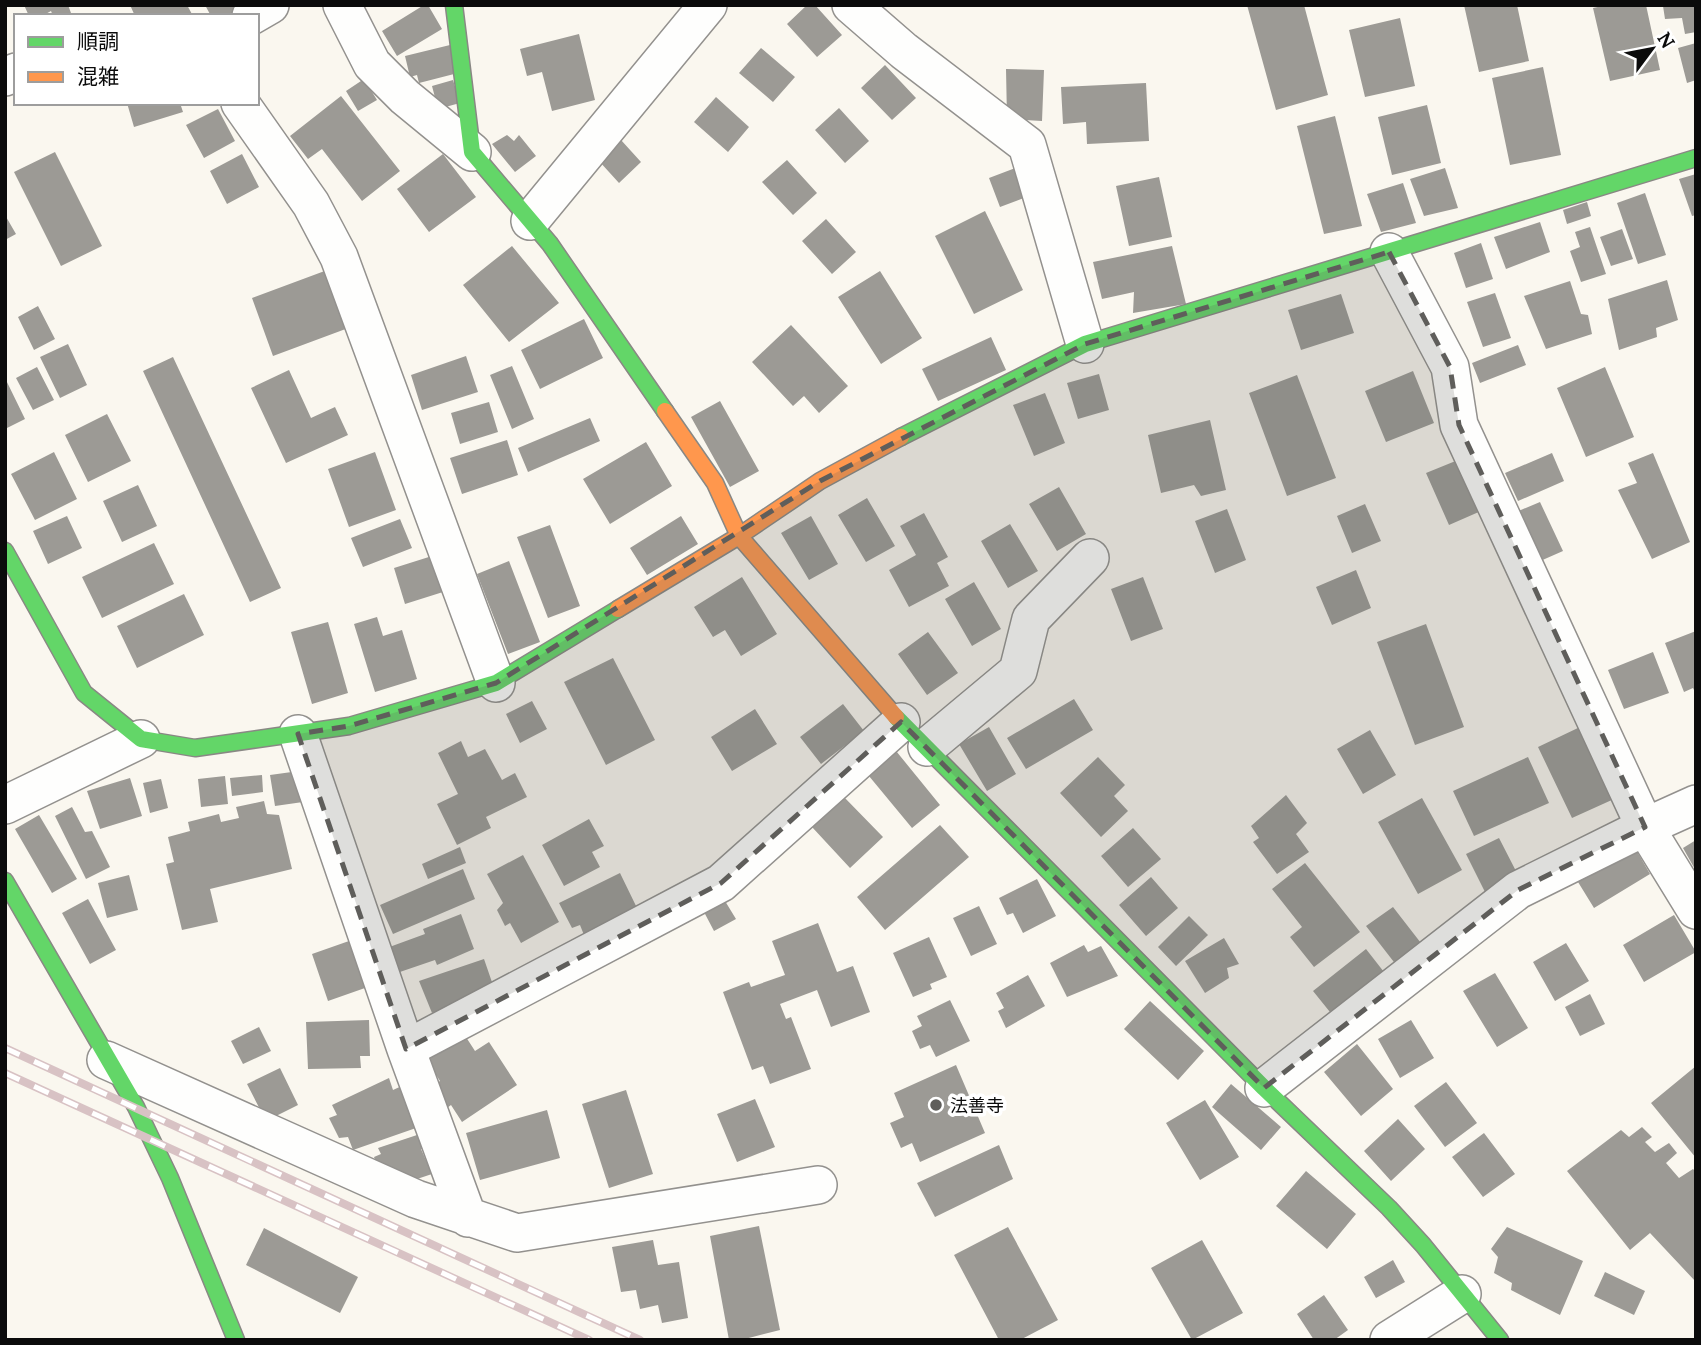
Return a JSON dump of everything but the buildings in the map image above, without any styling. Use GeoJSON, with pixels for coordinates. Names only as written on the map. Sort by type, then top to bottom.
{"type":"FeatureCollection","features":[{"type":"Feature","properties":{"kind":"street"},"geometry":{"type":"LineString","coordinates":[[254,14],[270,5]]}},
{"type":"Feature","properties":{"kind":"street"},"geometry":{"type":"LineString","coordinates":[[342,5],[372,64],[405,97],[471,152],[550,244],[715,483],[739,536],[901,722],[1264,1088],[1389,1208],[1423,1245],[1500,1340]]}},
{"type":"Feature","properties":{"kind":"street"},"geometry":{"type":"LineString","coordinates":[[454,5],[471,152]]}},
{"type":"Feature","properties":{"kind":"street"},"geometry":{"type":"LineString","coordinates":[[530,221],[708,5]]}},
{"type":"Feature","properties":{"kind":"street"},"geometry":{"type":"LineString","coordinates":[[851,5],[904,51],[1027,145],[1085,344]]}},
{"type":"Feature","properties":{"kind":"street"},"geometry":{"type":"LineString","coordinates":[[241,105],[311,204],[339,257],[496,683]]}},
{"type":"Feature","properties":{"kind":"street"},"geometry":{"type":"LineString","coordinates":[[5,551],[84,693],[141,739],[195,748],[349,726],[496,683],[739,536],[820,481],[944,414],[1085,344],[1696,158]]}},
{"type":"Feature","properties":{"kind":"street"},"geometry":{"type":"LineString","coordinates":[[1389,252],[1450,368],[1459,425],[1645,827],[1696,910]]}},
{"type":"Feature","properties":{"kind":"street"},"geometry":{"type":"LineString","coordinates":[[927,747],[1018,671],[1031,619],[1090,558]]}},
{"type":"Feature","properties":{"kind":"street"},"geometry":{"type":"LineString","coordinates":[[406,1049],[721,883],[901,722]]}},
{"type":"Feature","properties":{"kind":"street"},"geometry":{"type":"LineString","coordinates":[[298,734],[406,1049],[468,1217]]}},
{"type":"Feature","properties":{"kind":"street"},"geometry":{"type":"LineString","coordinates":[[5,805],[141,739]]}},
{"type":"Feature","properties":{"kind":"street"},"geometry":{"type":"LineString","coordinates":[[1264,1088],[1518,890],[1696,804]]}},
{"type":"Feature","properties":{"kind":"street"},"geometry":{"type":"LineString","coordinates":[[5,881],[106,1060],[136,1107],[170,1178],[236,1340]]}},
{"type":"Feature","properties":{"kind":"street"},"geometry":{"type":"LineString","coordinates":[[106,1060],[416,1199],[517,1233],[818,1185]]}},
{"type":"Feature","properties":{"kind":"street"},"geometry":{"type":"LineString","coordinates":[[1389,1340],[1462,1294]]}},
{"type":"Feature","properties":{"kind":"highlighted area"},"geometry":{"type":"Polygon","coordinates":[[[1389,252],[1450,367],[1459,425],[1645,827],[1518,890],[1264,1088],[901,722],[721,883],[406,1049],[298,734],[349,726],[496,683],[820,481],[1085,344],[1389,252]]]}},
{"type":"Feature","properties":{"kind":"railway"},"geometry":{"type":"LineString","coordinates":[[5,1048],[640,1340]]}},
{"type":"Feature","properties":{"kind":"railway"},"geometry":{"type":"LineString","coordinates":[[5,1073],[589,1340]]}},
{"type":"Feature","properties":{"kind":"traffic: fast"},"geometry":{"type":"LineString","coordinates":[[454,5],[472,152],[550,244],[665,411]]}},
{"type":"Feature","properties":{"kind":"traffic: fast"},"geometry":{"type":"LineString","coordinates":[[901,437],[1085,344],[1696,158]]}},
{"type":"Feature","properties":{"kind":"traffic: fast"},"geometry":{"type":"LineString","coordinates":[[5,551],[84,693],[141,739],[195,748],[349,726],[496,683],[618,609]]}},
{"type":"Feature","properties":{"kind":"traffic: fast"},"geometry":{"type":"LineString","coordinates":[[896,717],[1264,1088],[1389,1208],[1423,1245],[1500,1340]]}},
{"type":"Feature","properties":{"kind":"traffic: fast"},"geometry":{"type":"LineString","coordinates":[[5,881],[136,1107],[170,1178],[236,1340]]}},
{"type":"Feature","properties":{"kind":"traffic: slow"},"geometry":{"type":"LineString","coordinates":[[665,411],[715,483],[739,536],[896,717]]}},
{"type":"Feature","properties":{"kind":"traffic: slow"},"geometry":{"type":"LineString","coordinates":[[618,609],[739,536],[820,481],[901,437]]}},
{"type":"Feature","properties":{"kind":"place","name":"法善寺"},"geometry":{"type":"Point","coordinates":[936,1105]}}]}
